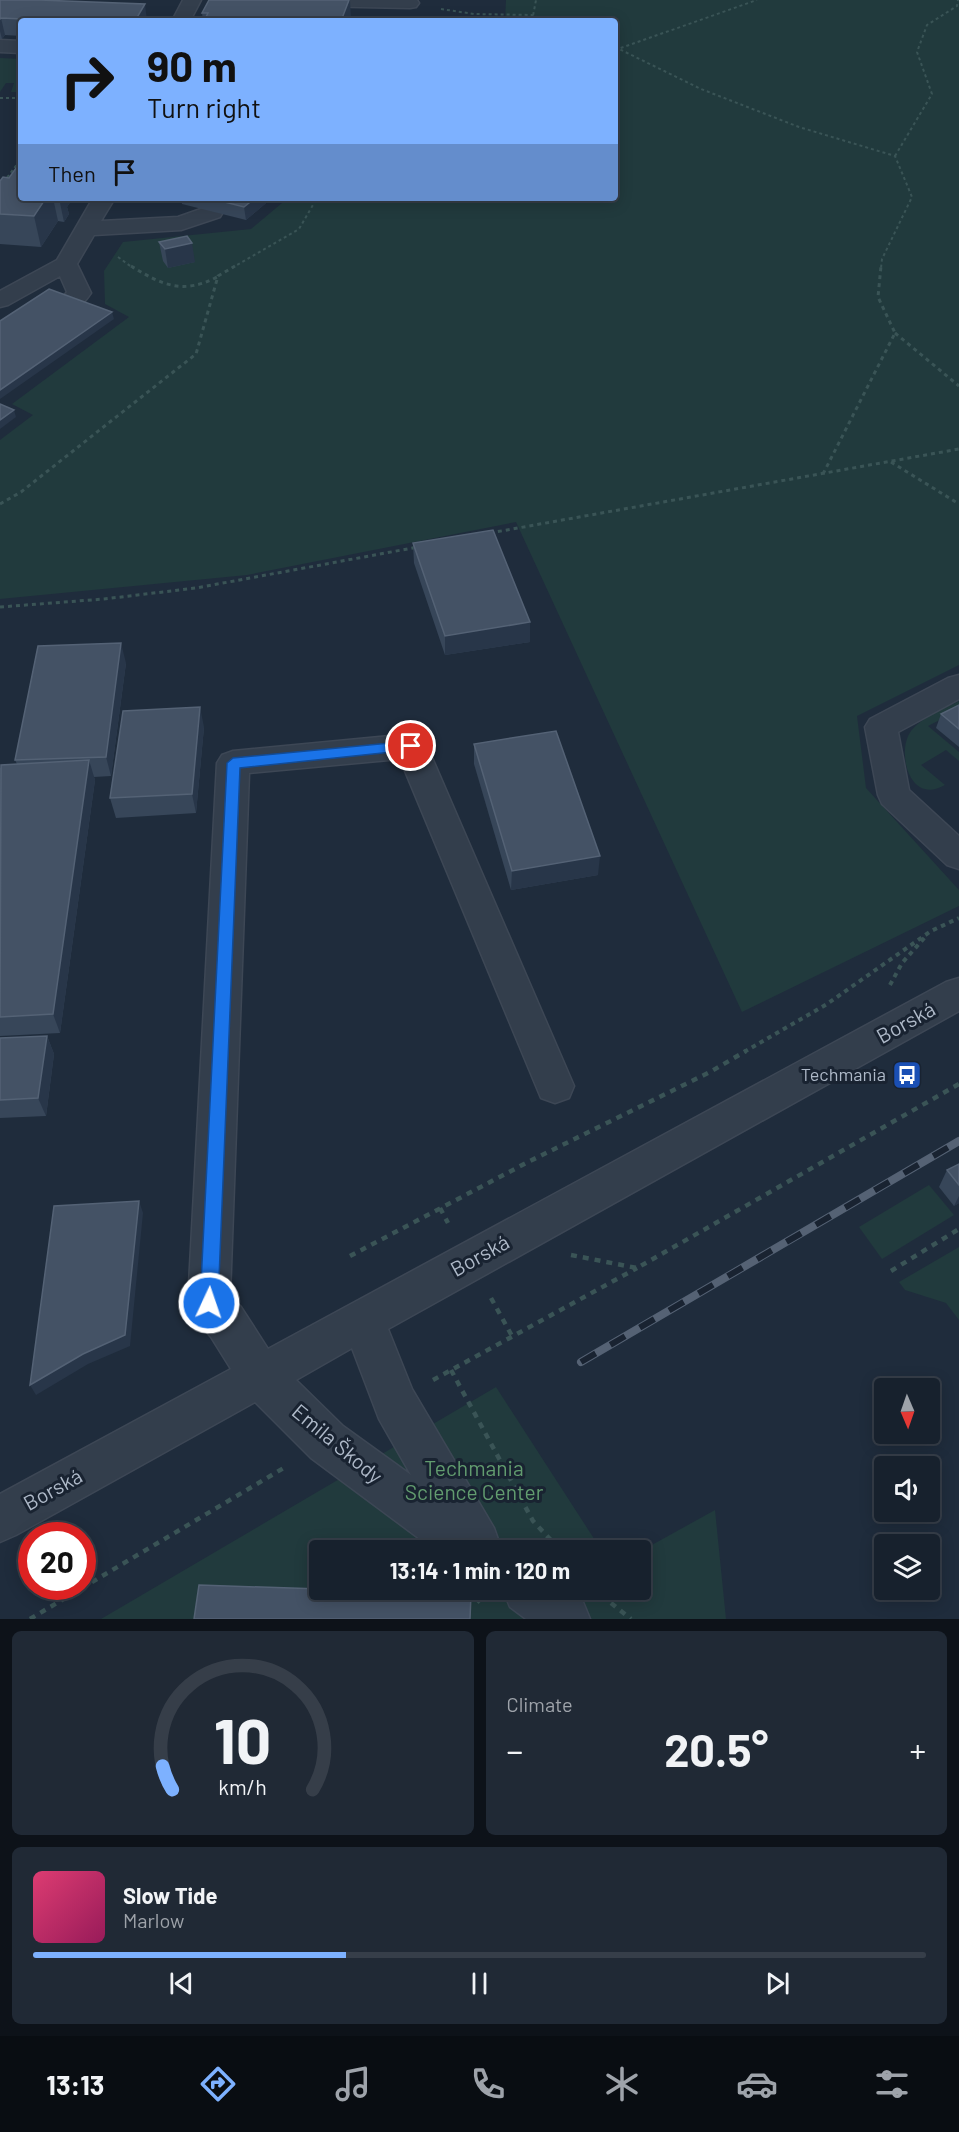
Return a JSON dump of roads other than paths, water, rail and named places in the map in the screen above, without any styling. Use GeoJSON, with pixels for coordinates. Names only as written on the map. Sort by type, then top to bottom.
{"type":"FeatureCollection","features":[{"type":"Feature","properties":{"kind":"street"},"geometry":{"type":"LineString","coordinates":[[183,18],[192,0]]}},
{"type":"Feature","properties":{"kind":"street"},"geometry":{"type":"LineString","coordinates":[[263,0],[410,3]]}},
{"type":"Feature","properties":{"kind":"street"},"geometry":{"type":"LineString","coordinates":[[0,46],[18,47]]}},
{"type":"Feature","properties":{"kind":"street"},"geometry":{"type":"LineString","coordinates":[[0,300],[66,264],[102,201]]}},
{"type":"Feature","properties":{"kind":"street"},"geometry":{"type":"LineString","coordinates":[[86,229],[181,223],[212,212]]}},
{"type":"Feature","properties":{"kind":"street"},"geometry":{"type":"LineString","coordinates":[[66,264],[79,293],[70,303]]}},
{"type":"Feature","properties":{"kind":"street"},"geometry":{"type":"LineString","coordinates":[[957,852],[894,795],[881,727],[959,686]]}},
{"type":"Feature","properties":{"kind":"street","name":"Emila Škody"},"geometry":{"type":"LineString","coordinates":[[460,1540],[327,1442],[260,1376],[226,1322],[209,1303],[233,763],[411,746],[555,1086]]}},
{"type":"Feature","properties":{"kind":"street","name":"Borská"},"geometry":{"type":"LineString","coordinates":[[0,1519],[959,993]]}},
{"type":"Feature","properties":{"kind":"street"},"geometry":{"type":"LineString","coordinates":[[363,1320],[400,1412],[474,1540]]}},
{"type":"Feature","properties":{"kind":"street"},"geometry":{"type":"LineString","coordinates":[[559,1600],[585,1608]]}},
{"type":"Feature","properties":{"kind":"railway"},"geometry":{"type":"LineString","coordinates":[[581,1362],[959,1141]]}},
{"type":"Feature","properties":{"kind":"place","name":"Techmania"},"geometry":{"type":"Point","coordinates":[907,1075]}},
{"type":"Feature","properties":{"kind":"park label","name":"Techmania Science Center"},"geometry":{"type":"Point","coordinates":[474,1481]}}]}
